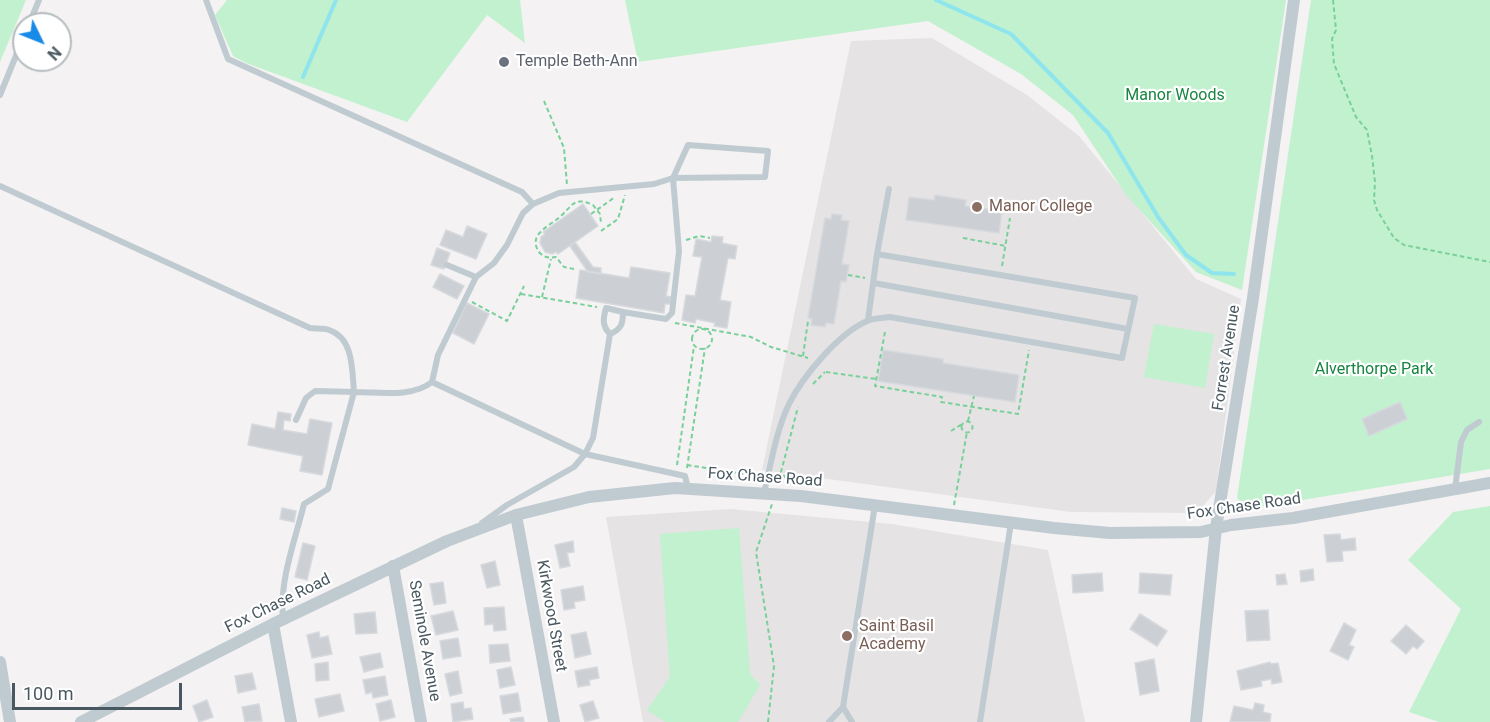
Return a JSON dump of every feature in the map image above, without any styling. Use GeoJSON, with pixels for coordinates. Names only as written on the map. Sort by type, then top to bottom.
{"type":"FeatureCollection","features":[{"type":"Feature","properties":{"kind":"street","name":"Forrest Avenue"},"geometry":{"type":"LineString","coordinates":[[1197,722],[1216,528],[1253,298],[1294,0]]}},
{"type":"Feature","properties":{"kind":"street","name":"Fox Chase Road"},"geometry":{"type":"LineString","coordinates":[[81,722],[278,622],[447,540],[516,515],[588,497],[675,488],[686,483],[769,498],[801,496],[1011,523],[1110,532],[1201,532],[1490,483]]}},
{"type":"Feature","properties":{"kind":"street","name":"Kirkwood Street"},"geometry":{"type":"LineString","coordinates":[[516,515],[554,722]]}},
{"type":"Feature","properties":{"kind":"street","name":"Seminole Avenue"},"geometry":{"type":"LineString","coordinates":[[393,566],[421,722]]}},
{"type":"Feature","properties":{"kind":"street"},"geometry":{"type":"LineString","coordinates":[[278,622],[291,722]]}},
{"type":"Feature","properties":{"kind":"street"},"geometry":{"type":"LineString","coordinates":[[0,662],[3,694],[10,722]]}},
{"type":"Feature","properties":{"kind":"lane"},"geometry":{"type":"LineString","coordinates":[[206,0],[228,59],[522,192],[533,204]]}},
{"type":"Feature","properties":{"kind":"lane"},"geometry":{"type":"LineString","coordinates":[[0,95],[12,66]]}},
{"type":"Feature","properties":{"kind":"lane"},"geometry":{"type":"LineString","coordinates":[[296,420],[306,398],[315,391],[410,392],[424,388],[432,382],[438,355],[476,277],[494,263],[507,245],[523,213],[533,204],[559,193],[654,184],[673,178],[765,177],[768,151],[688,145],[673,178],[678,266],[672,313],[666,319],[606,308],[603,320],[610,334],[593,438],[585,454],[574,467],[507,505],[471,532]]}},
{"type":"Feature","properties":{"kind":"lane"},"geometry":{"type":"LineString","coordinates":[[0,186],[310,328],[329,329],[341,337],[350,351],[354,392],[328,489],[304,504],[287,569],[278,622]]}},
{"type":"Feature","properties":{"kind":"lane"},"geometry":{"type":"LineString","coordinates":[[868,320],[889,189]]}},
{"type":"Feature","properties":{"kind":"lane"},"geometry":{"type":"LineString","coordinates":[[769,498],[775,447],[789,405],[814,365],[844,337],[868,320],[890,317],[1122,358],[1135,298],[877,254]]}},
{"type":"Feature","properties":{"kind":"lane"},"geometry":{"type":"LineString","coordinates":[[447,265],[476,277]]}},
{"type":"Feature","properties":{"kind":"lane"},"geometry":{"type":"LineString","coordinates":[[874,281],[1128,329]]}},
{"type":"Feature","properties":{"kind":"lane"},"geometry":{"type":"LineString","coordinates":[[610,334],[618,331],[623,323],[623,312]]}},
{"type":"Feature","properties":{"kind":"lane"},"geometry":{"type":"LineString","coordinates":[[432,382],[585,454],[675,474],[686,483]]}},
{"type":"Feature","properties":{"kind":"lane"},"geometry":{"type":"LineString","coordinates":[[1455,489],[1461,442],[1467,430],[1479,422]]}},
{"type":"Feature","properties":{"kind":"lane"},"geometry":{"type":"LineString","coordinates":[[829,722],[843,707],[875,506]]}},
{"type":"Feature","properties":{"kind":"lane"},"geometry":{"type":"LineString","coordinates":[[980,722],[1011,523]]}},
{"type":"Feature","properties":{"kind":"lane"},"geometry":{"type":"LineString","coordinates":[[843,707],[852,722]]}},
{"type":"Feature","properties":{"kind":"path"},"geometry":{"type":"LineString","coordinates":[[1333,0],[1336,30],[1332,39],[1334,64],[1356,117],[1366,130],[1373,165],[1374,200],[1377,210],[1394,238],[1404,245],[1490,262]]}},
{"type":"Feature","properties":{"kind":"path"},"geometry":{"type":"LineString","coordinates":[[544,101],[564,148],[567,192]]}},
{"type":"Feature","properties":{"kind":"path"},"geometry":{"type":"LineString","coordinates":[[601,231],[618,219],[627,187]]}},
{"type":"Feature","properties":{"kind":"path"},"geometry":{"type":"LineString","coordinates":[[591,214],[614,198]]}},
{"type":"Feature","properties":{"kind":"path"},"geometry":{"type":"LineString","coordinates":[[574,269],[564,267],[556,257],[546,258],[541,254],[535,242],[537,235],[572,204],[578,202],[589,203],[597,210],[601,223]]}},
{"type":"Feature","properties":{"kind":"path"},"geometry":{"type":"LineString","coordinates":[[1001,275],[1010,218]]}},
{"type":"Feature","properties":{"kind":"path"},"geometry":{"type":"LineString","coordinates":[[678,242],[699,236],[710,238]]}},
{"type":"Feature","properties":{"kind":"path"},"geometry":{"type":"LineString","coordinates":[[963,238],[1006,246]]}},
{"type":"Feature","properties":{"kind":"path"},"geometry":{"type":"LineString","coordinates":[[542,297],[551,258]]}},
{"type":"Feature","properties":{"kind":"path"},"geometry":{"type":"LineString","coordinates":[[848,275],[874,281]]}},
{"type":"Feature","properties":{"kind":"path"},"geometry":{"type":"LineString","coordinates":[[465,299],[507,321],[524,286]]}},
{"type":"Feature","properties":{"kind":"path"},"geometry":{"type":"LineString","coordinates":[[521,294],[606,308]]}},
{"type":"Feature","properties":{"kind":"path"},"geometry":{"type":"LineString","coordinates":[[666,319],[670,322],[751,338],[771,347],[808,358]]}},
{"type":"Feature","properties":{"kind":"path"},"geometry":{"type":"LineString","coordinates":[[703,328],[705,321]]}},
{"type":"Feature","properties":{"kind":"path"},"geometry":{"type":"LineString","coordinates":[[802,356],[808,321]]}},
{"type":"Feature","properties":{"kind":"path"},"geometry":{"type":"LineString","coordinates":[[675,474],[694,346],[693,334],[703,328]]}},
{"type":"Feature","properties":{"kind":"path"},"geometry":{"type":"LineString","coordinates":[[694,346],[700,349],[711,343],[711,336],[703,328]]}},
{"type":"Feature","properties":{"kind":"path"},"geometry":{"type":"LineString","coordinates":[[885,333],[875,386],[942,397],[941,402],[1018,414],[1031,342]]}},
{"type":"Feature","properties":{"kind":"path"},"geometry":{"type":"LineString","coordinates":[[686,483],[705,348]]}},
{"type":"Feature","properties":{"kind":"path"},"geometry":{"type":"LineString","coordinates":[[820,371],[876,379]]}},
{"type":"Feature","properties":{"kind":"path"},"geometry":{"type":"LineString","coordinates":[[809,388],[825,372]]}},
{"type":"Feature","properties":{"kind":"path"},"geometry":{"type":"LineString","coordinates":[[968,421],[974,396]]}},
{"type":"Feature","properties":{"kind":"path"},"geometry":{"type":"LineString","coordinates":[[791,484],[781,472],[799,403]]}},
{"type":"Feature","properties":{"kind":"path"},"geometry":{"type":"LineString","coordinates":[[951,431],[968,421]]}},
{"type":"Feature","properties":{"kind":"path"},"geometry":{"type":"LineString","coordinates":[[954,505],[967,432],[971,431],[973,426],[968,421]]}},
{"type":"Feature","properties":{"kind":"path"},"geometry":{"type":"LineString","coordinates":[[962,424],[962,430],[967,432]]}},
{"type":"Feature","properties":{"kind":"path"},"geometry":{"type":"LineString","coordinates":[[687,465],[758,476]]}},
{"type":"Feature","properties":{"kind":"path"},"geometry":{"type":"LineString","coordinates":[[768,722],[774,666],[756,552],[769,498]]}},
{"type":"Feature","properties":{"kind":"shaded area","name":"Manor College"},"geometry":{"type":"Polygon","coordinates":[[[932,38],[1027,95],[1079,136],[1196,279],[1241,299],[1216,491],[1197,513],[1071,512],[762,470],[851,41],[932,38]]]}},
{"type":"Feature","properties":{"kind":"shaded area","name":"Saint Basil Academy"},"geometry":{"type":"Polygon","coordinates":[[[730,509],[892,524],[1048,550],[1085,722],[643,722],[606,517],[730,509]]]}},
{"type":"Feature","properties":{"kind":"green space"},"geometry":{"type":"Polygon","coordinates":[[[0,0],[26,0],[21,12],[12,12],[12,33],[0,62],[0,0]]]}},
{"type":"Feature","properties":{"kind":"green space"},"geometry":{"type":"Polygon","coordinates":[[[227,0],[520,0],[525,43],[487,15],[407,122],[246,63],[233,56],[215,15],[227,0]]]}},
{"type":"Feature","properties":{"kind":"green space","name":"Manor Woods"},"geometry":{"type":"Polygon","coordinates":[[[625,0],[1286,0],[1242,290],[1196,272],[1126,195],[1073,115],[1021,74],[928,21],[638,62],[625,0]]]}},
{"type":"Feature","properties":{"kind":"green space","name":"Alverthorpe Park"},"geometry":{"type":"Polygon","coordinates":[[[1311,0],[1490,0],[1490,469],[1260,507],[1244,506],[1237,498],[1311,0]]]}},
{"type":"Feature","properties":{"kind":"green space"},"geometry":{"type":"Polygon","coordinates":[[[1154,324],[1214,334],[1205,388],[1144,377],[1154,324]]]}},
{"type":"Feature","properties":{"kind":"green space"},"geometry":{"type":"Polygon","coordinates":[[[1490,506],[1490,722],[1439,722],[1409,712],[1461,609],[1408,560],[1453,512],[1490,506]]]}},
{"type":"Feature","properties":{"kind":"green space"},"geometry":{"type":"Polygon","coordinates":[[[739,528],[750,674],[760,685],[738,722],[665,722],[647,710],[670,677],[660,534],[739,528]]]}},
{"type":"Feature","properties":{"kind":"building"},"geometry":{"type":"Polygon","coordinates":[[[935,195],[966,200],[965,206],[1002,211],[999,233],[906,220],[909,197],[934,200],[935,195]]]}},
{"type":"Feature","properties":{"kind":"building"},"geometry":{"type":"Polygon","coordinates":[[[583,204],[598,226],[558,254],[545,252],[540,243],[541,237],[545,234],[543,232],[583,204]]]}},
{"type":"Feature","properties":{"kind":"building"},"geometry":{"type":"Polygon","coordinates":[[[832,214],[842,215],[841,220],[849,221],[842,264],[849,265],[846,282],[841,281],[834,324],[826,323],[825,327],[811,325],[812,319],[808,318],[825,218],[831,219],[832,214]]]}},
{"type":"Feature","properties":{"kind":"building"},"geometry":{"type":"Polygon","coordinates":[[[467,226],[487,234],[476,259],[440,245],[446,230],[463,237],[467,226]]]}},
{"type":"Feature","properties":{"kind":"building"},"geometry":{"type":"Polygon","coordinates":[[[712,236],[723,237],[722,243],[737,246],[735,259],[728,258],[720,300],[731,302],[727,328],[696,319],[695,323],[682,320],[686,295],[695,296],[702,257],[693,256],[696,239],[711,242],[712,236]]]}},
{"type":"Feature","properties":{"kind":"building"},"geometry":{"type":"Polygon","coordinates":[[[575,242],[593,267],[601,268],[601,274],[588,272],[570,246],[575,242]]]}},
{"type":"Feature","properties":{"kind":"building"},"geometry":{"type":"Polygon","coordinates":[[[437,248],[450,253],[444,269],[431,265],[437,248]]]}},
{"type":"Feature","properties":{"kind":"building"},"geometry":{"type":"Polygon","coordinates":[[[631,267],[670,273],[666,296],[671,297],[670,304],[665,304],[664,313],[576,298],[580,270],[629,278],[631,267]]]}},
{"type":"Feature","properties":{"kind":"building"},"geometry":{"type":"Polygon","coordinates":[[[440,274],[464,286],[457,299],[433,287],[440,274]]]}},
{"type":"Feature","properties":{"kind":"building"},"geometry":{"type":"Polygon","coordinates":[[[467,303],[489,314],[474,344],[453,333],[467,303]]]}},
{"type":"Feature","properties":{"kind":"building"},"geometry":{"type":"Polygon","coordinates":[[[883,350],[943,359],[943,363],[1019,375],[1015,402],[878,381],[883,350]]]}},
{"type":"Feature","properties":{"kind":"building"},"geometry":{"type":"Polygon","coordinates":[[[1400,402],[1407,419],[1369,436],[1362,419],[1400,402]]]}},
{"type":"Feature","properties":{"kind":"building"},"geometry":{"type":"Polygon","coordinates":[[[278,412],[291,414],[290,421],[284,420],[283,430],[307,434],[310,419],[332,423],[322,475],[300,471],[303,456],[248,445],[252,424],[275,429],[278,412]]]}},
{"type":"Feature","properties":{"kind":"building"},"geometry":{"type":"Polygon","coordinates":[[[282,508],[296,511],[294,522],[280,519],[282,508]]]}},
{"type":"Feature","properties":{"kind":"building"},"geometry":{"type":"Polygon","coordinates":[[[1340,534],[1341,540],[1355,538],[1356,550],[1342,551],[1343,561],[1327,562],[1324,535],[1340,534]]]}},
{"type":"Feature","properties":{"kind":"building"},"geometry":{"type":"Polygon","coordinates":[[[573,541],[574,552],[567,553],[570,566],[560,568],[555,545],[573,541]]]}},
{"type":"Feature","properties":{"kind":"building"},"geometry":{"type":"Polygon","coordinates":[[[303,543],[315,546],[307,580],[295,577],[303,543]]]}},
{"type":"Feature","properties":{"kind":"building"},"geometry":{"type":"Polygon","coordinates":[[[495,561],[500,585],[487,588],[481,565],[495,561]]]}},
{"type":"Feature","properties":{"kind":"building"},"geometry":{"type":"Polygon","coordinates":[[[1313,569],[1314,580],[1301,582],[1300,571],[1313,569]]]}},
{"type":"Feature","properties":{"kind":"building"},"geometry":{"type":"Polygon","coordinates":[[[1102,573],[1103,591],[1073,593],[1072,575],[1102,573]]]}},
{"type":"Feature","properties":{"kind":"building"},"geometry":{"type":"Polygon","coordinates":[[[1140,573],[1172,575],[1170,595],[1139,593],[1140,573]]]}},
{"type":"Feature","properties":{"kind":"building"},"geometry":{"type":"Polygon","coordinates":[[[1285,574],[1287,584],[1277,585],[1276,575],[1285,574]]]}},
{"type":"Feature","properties":{"kind":"building"},"geometry":{"type":"Polygon","coordinates":[[[443,582],[446,603],[434,605],[430,584],[443,582]]]}},
{"type":"Feature","properties":{"kind":"building"},"geometry":{"type":"Polygon","coordinates":[[[583,586],[585,600],[574,602],[575,608],[564,610],[561,590],[583,586]]]}},
{"type":"Feature","properties":{"kind":"building"},"geometry":{"type":"Polygon","coordinates":[[[504,607],[506,630],[494,631],[493,624],[485,625],[484,608],[504,607]]]}},
{"type":"Feature","properties":{"kind":"building"},"geometry":{"type":"Polygon","coordinates":[[[1268,610],[1270,640],[1247,641],[1245,611],[1268,610]]]}},
{"type":"Feature","properties":{"kind":"building"},"geometry":{"type":"Polygon","coordinates":[[[453,611],[458,630],[436,635],[431,616],[453,611]]]}},
{"type":"Feature","properties":{"kind":"building"},"geometry":{"type":"Polygon","coordinates":[[[375,612],[377,633],[356,634],[354,614],[375,612]]]}},
{"type":"Feature","properties":{"kind":"building"},"geometry":{"type":"Polygon","coordinates":[[[1140,614],[1167,631],[1157,646],[1130,629],[1140,614]]]}},
{"type":"Feature","properties":{"kind":"building"},"geometry":{"type":"Polygon","coordinates":[[[1344,623],[1356,630],[1349,645],[1354,647],[1348,660],[1330,651],[1344,623]]]}},
{"type":"Feature","properties":{"kind":"building"},"geometry":{"type":"Polygon","coordinates":[[[1406,625],[1424,641],[1417,649],[1413,646],[1406,654],[1391,641],[1406,625]]]}},
{"type":"Feature","properties":{"kind":"building"},"geometry":{"type":"Polygon","coordinates":[[[319,632],[320,638],[328,636],[332,654],[312,658],[307,635],[319,632]]]}},
{"type":"Feature","properties":{"kind":"building"},"geometry":{"type":"Polygon","coordinates":[[[586,632],[591,654],[575,658],[571,635],[586,632]]]}},
{"type":"Feature","properties":{"kind":"building"},"geometry":{"type":"Polygon","coordinates":[[[458,638],[461,656],[443,659],[440,641],[458,638]]]}},
{"type":"Feature","properties":{"kind":"building"},"geometry":{"type":"Polygon","coordinates":[[[508,644],[510,661],[490,663],[489,645],[508,644]]]}},
{"type":"Feature","properties":{"kind":"building"},"geometry":{"type":"Polygon","coordinates":[[[380,653],[383,667],[364,672],[360,657],[380,653]]]}},
{"type":"Feature","properties":{"kind":"building"},"geometry":{"type":"Polygon","coordinates":[[[1154,659],[1159,691],[1140,695],[1135,663],[1154,659]]]}},
{"type":"Feature","properties":{"kind":"building"},"geometry":{"type":"Polygon","coordinates":[[[328,662],[329,680],[316,681],[315,664],[328,662]]]}},
{"type":"Feature","properties":{"kind":"building"},"geometry":{"type":"Polygon","coordinates":[[[1270,662],[1271,664],[1278,663],[1282,682],[1272,684],[1271,679],[1261,681],[1262,686],[1241,690],[1237,671],[1270,662]]]}},
{"type":"Feature","properties":{"kind":"building"},"geometry":{"type":"Polygon","coordinates":[[[511,667],[515,685],[500,688],[497,670],[511,667]]]}},
{"type":"Feature","properties":{"kind":"building"},"geometry":{"type":"Polygon","coordinates":[[[597,667],[599,678],[589,680],[590,685],[578,687],[575,671],[597,667]]]}},
{"type":"Feature","properties":{"kind":"building"},"geometry":{"type":"Polygon","coordinates":[[[458,671],[462,693],[450,696],[445,674],[458,671]]]}},
{"type":"Feature","properties":{"kind":"building"},"geometry":{"type":"Polygon","coordinates":[[[252,673],[256,689],[238,693],[235,676],[252,673]]]}},
{"type":"Feature","properties":{"kind":"building"},"geometry":{"type":"Polygon","coordinates":[[[385,676],[388,695],[373,698],[372,692],[366,694],[363,680],[385,676]]]}},
{"type":"Feature","properties":{"kind":"building"},"geometry":{"type":"Polygon","coordinates":[[[518,693],[521,711],[503,714],[500,696],[518,693]]]}},
{"type":"Feature","properties":{"kind":"building"},"geometry":{"type":"Polygon","coordinates":[[[340,694],[344,711],[319,717],[315,699],[340,694]]]}},
{"type":"Feature","properties":{"kind":"building"},"geometry":{"type":"Polygon","coordinates":[[[207,700],[213,717],[199,722],[193,706],[207,700]]]}},
{"type":"Feature","properties":{"kind":"building"},"geometry":{"type":"Polygon","coordinates":[[[391,700],[395,717],[380,721],[376,704],[391,700]]]}},
{"type":"Feature","properties":{"kind":"building"},"geometry":{"type":"Polygon","coordinates":[[[593,701],[599,718],[585,722],[580,705],[593,701]]]}},
{"type":"Feature","properties":{"kind":"building"},"geometry":{"type":"Polygon","coordinates":[[[463,702],[464,709],[471,708],[473,719],[453,722],[451,704],[463,702]]]}},
{"type":"Feature","properties":{"kind":"building"},"geometry":{"type":"Polygon","coordinates":[[[1255,703],[1264,705],[1263,712],[1271,714],[1270,722],[1230,722],[1234,706],[1253,710],[1255,703]]]}},
{"type":"Feature","properties":{"kind":"building"},"geometry":{"type":"Polygon","coordinates":[[[259,704],[262,721],[245,722],[242,707],[259,704]]]}},
{"type":"Feature","properties":{"kind":"building"},"geometry":{"type":"Polygon","coordinates":[[[523,717],[524,722],[511,722],[510,719],[523,717]]]}},
{"type":"Feature","properties":{"kind":"waterway"},"geometry":{"type":"LineString","coordinates":[[303,77],[336,0]]}},
{"type":"Feature","properties":{"kind":"waterway"},"geometry":{"type":"LineString","coordinates":[[936,0],[1011,34],[1108,133],[1158,217],[1186,255],[1212,273],[1234,274]]}},
{"type":"Feature","properties":{"kind":"place","name":"Temple Beth-Ann"},"geometry":{"type":"Point","coordinates":[504,62]}},
{"type":"Feature","properties":{"kind":"place","name":"Manor College"},"geometry":{"type":"Point","coordinates":[977,207]}},
{"type":"Feature","properties":{"kind":"place","name":"Saint Basil Academy"},"geometry":{"type":"Point","coordinates":[847,636]}}]}
